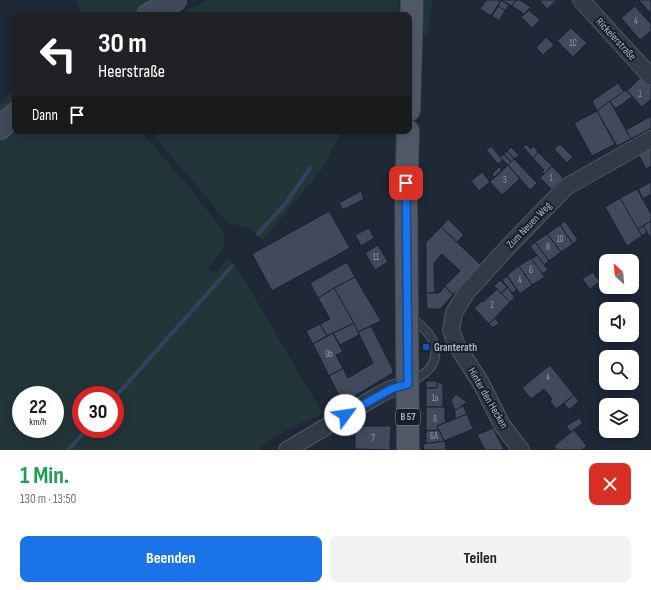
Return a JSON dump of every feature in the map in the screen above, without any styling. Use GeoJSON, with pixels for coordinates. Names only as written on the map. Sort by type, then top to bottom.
{"type":"FeatureCollection","features":[{"type":"Feature","properties":{"kind":"main road"},"geometry":{"type":"LineString","coordinates":[[412,0],[412,12]]}},
{"type":"Feature","properties":{"kind":"main road"},"geometry":{"type":"LineString","coordinates":[[408,134],[406,196],[408,384]]}},
{"type":"Feature","properties":{"kind":"main road","name":"B 57"},"geometry":{"type":"LineString","coordinates":[[408,384],[408,450]]}},
{"type":"Feature","properties":{"kind":"street"},"geometry":{"type":"LineString","coordinates":[[153,12],[175,0]]}},
{"type":"Feature","properties":{"kind":"street","name":"Rickelerstraße"},"geometry":{"type":"LineString","coordinates":[[580,0],[651,77]]}},
{"type":"Feature","properties":{"kind":"street"},"geometry":{"type":"LineString","coordinates":[[0,128],[12,117]]}},
{"type":"Feature","properties":{"kind":"street","name":"Zum Neuen Weg"},"geometry":{"type":"LineString","coordinates":[[457,346],[451,330],[454,313],[466,293],[507,248],[566,187],[651,139]]}},
{"type":"Feature","properties":{"kind":"street","name":"Hinter den Hecken"},"geometry":{"type":"LineString","coordinates":[[457,346],[481,383],[502,425],[521,450]]}},
{"type":"Feature","properties":{"kind":"street"},"geometry":{"type":"LineString","coordinates":[[287,450],[379,395],[391,389],[408,384]]}},
{"type":"Feature","properties":{"kind":"green space"},"geometry":{"type":"Polygon","coordinates":[[[76,0],[158,0],[138,12],[80,12],[76,0]]]}},
{"type":"Feature","properties":{"kind":"green space"},"geometry":{"type":"Polygon","coordinates":[[[208,0],[399,0],[400,12],[183,12],[208,0]]]}},
{"type":"Feature","properties":{"kind":"green space"},"geometry":{"type":"Polygon","coordinates":[[[423,0],[433,0],[427,35],[420,34],[423,0]]]}},
{"type":"Feature","properties":{"kind":"green space"},"geometry":{"type":"Polygon","coordinates":[[[12,92],[12,106],[0,117],[0,103],[12,92]]]}},
{"type":"Feature","properties":{"kind":"green space"},"geometry":{"type":"Polygon","coordinates":[[[12,128],[12,134],[144,134],[189,187],[224,232],[224,244],[218,256],[208,269],[216,273],[229,258],[238,269],[323,414],[281,433],[266,443],[259,450],[0,450],[0,140],[12,128]]]}},
{"type":"Feature","properties":{"kind":"green space"},"geometry":{"type":"Polygon","coordinates":[[[153,134],[340,134],[322,169],[263,240],[248,228],[229,224],[153,134]]]}},
{"type":"Feature","properties":{"kind":"building"},"geometry":{"type":"Polygon","coordinates":[[[486,0],[501,0],[491,16],[480,9],[486,0]]]}},
{"type":"Feature","properties":{"kind":"building"},"geometry":{"type":"Polygon","coordinates":[[[501,0],[509,5],[505,11],[498,6],[501,0]]]}},
{"type":"Feature","properties":{"kind":"building"},"geometry":{"type":"Polygon","coordinates":[[[501,0],[516,0],[512,6],[501,0]]]}},
{"type":"Feature","properties":{"kind":"building"},"geometry":{"type":"Polygon","coordinates":[[[516,0],[520,0],[531,7],[524,14],[512,6],[516,0]]]}},
{"type":"Feature","properties":{"kind":"building"},"geometry":{"type":"Polygon","coordinates":[[[539,0],[557,0],[547,9],[539,0]]]}},
{"type":"Feature","properties":{"kind":"building"},"geometry":{"type":"Polygon","coordinates":[[[639,0],[651,0],[651,14],[639,0]]]}},
{"type":"Feature","properties":{"kind":"building"},"geometry":{"type":"Polygon","coordinates":[[[498,6],[505,11],[499,21],[492,16],[498,6]]]}},
{"type":"Feature","properties":{"kind":"building"},"geometry":{"type":"Polygon","coordinates":[[[635,6],[651,24],[651,31],[640,40],[621,18],[635,6]]]}},
{"type":"Feature","properties":{"kind":"building"},"geometry":{"type":"Polygon","coordinates":[[[529,10],[540,20],[532,28],[521,17],[529,10]]]}},
{"type":"Feature","properties":{"kind":"building"},"geometry":{"type":"Polygon","coordinates":[[[571,28],[587,43],[571,59],[572,56],[558,42],[555,43],[571,28]]]}},
{"type":"Feature","properties":{"kind":"building"},"geometry":{"type":"Polygon","coordinates":[[[546,37],[554,45],[543,55],[536,48],[546,37]]]}},
{"type":"Feature","properties":{"kind":"building"},"geometry":{"type":"Polygon","coordinates":[[[641,77],[651,87],[651,99],[642,107],[627,91],[641,77]]]}},
{"type":"Feature","properties":{"kind":"building"},"geometry":{"type":"Polygon","coordinates":[[[618,83],[624,92],[597,111],[592,101],[618,83]]]}},
{"type":"Feature","properties":{"kind":"building"},"geometry":{"type":"Polygon","coordinates":[[[626,90],[632,97],[615,109],[610,101],[626,90]]]}},
{"type":"Feature","properties":{"kind":"building"},"geometry":{"type":"Polygon","coordinates":[[[610,101],[631,139],[617,146],[597,111],[610,101]]]}},
{"type":"Feature","properties":{"kind":"building"},"geometry":{"type":"Polygon","coordinates":[[[597,111],[615,144],[592,156],[574,123],[597,111]]]}},
{"type":"Feature","properties":{"kind":"building"},"geometry":{"type":"Polygon","coordinates":[[[651,116],[651,128],[631,139],[626,130],[651,116]]]}},
{"type":"Feature","properties":{"kind":"building"},"geometry":{"type":"Polygon","coordinates":[[[526,144],[531,149],[534,146],[538,152],[533,158],[523,147],[526,144]]]}},
{"type":"Feature","properties":{"kind":"building"},"geometry":{"type":"Polygon","coordinates":[[[560,144],[573,157],[567,163],[554,149],[560,144]]]}},
{"type":"Feature","properties":{"kind":"building"},"geometry":{"type":"Polygon","coordinates":[[[651,144],[651,166],[646,169],[637,152],[651,144]]]}},
{"type":"Feature","properties":{"kind":"building"},"geometry":{"type":"Polygon","coordinates":[[[491,146],[503,160],[498,164],[486,150],[491,146]]]}},
{"type":"Feature","properties":{"kind":"building"},"geometry":{"type":"Polygon","coordinates":[[[511,147],[519,155],[514,159],[507,151],[511,147]]]}},
{"type":"Feature","properties":{"kind":"building"},"geometry":{"type":"Polygon","coordinates":[[[507,151],[514,159],[511,162],[504,154],[507,151]]]}},
{"type":"Feature","properties":{"kind":"building"},"geometry":{"type":"Polygon","coordinates":[[[538,152],[552,166],[544,174],[542,172],[544,170],[533,158],[538,152]]]}},
{"type":"Feature","properties":{"kind":"building"},"geometry":{"type":"Polygon","coordinates":[[[504,154],[511,162],[508,165],[500,157],[504,154]]]}},
{"type":"Feature","properties":{"kind":"building"},"geometry":{"type":"Polygon","coordinates":[[[514,159],[537,183],[530,190],[508,165],[514,159]]]}},
{"type":"Feature","properties":{"kind":"building"},"geometry":{"type":"Polygon","coordinates":[[[508,165],[520,179],[502,195],[490,182],[508,165]]]}},
{"type":"Feature","properties":{"kind":"building"},"geometry":{"type":"Polygon","coordinates":[[[552,166],[563,178],[551,189],[540,178],[552,166]]]}},
{"type":"Feature","properties":{"kind":"building"},"geometry":{"type":"Polygon","coordinates":[[[499,167],[502,170],[494,177],[492,174],[499,167]]]}},
{"type":"Feature","properties":{"kind":"building"},"geometry":{"type":"Polygon","coordinates":[[[482,172],[490,182],[479,191],[471,181],[482,172]]]}},
{"type":"Feature","properties":{"kind":"building"},"geometry":{"type":"Polygon","coordinates":[[[651,182],[651,194],[643,199],[638,189],[651,182]]]}},
{"type":"Feature","properties":{"kind":"building"},"geometry":{"type":"Polygon","coordinates":[[[637,189],[651,214],[651,221],[637,230],[620,198],[637,189]]]}},
{"type":"Feature","properties":{"kind":"building"},"geometry":{"type":"Polygon","coordinates":[[[361,191],[364,199],[343,210],[339,203],[361,191]]]}},
{"type":"Feature","properties":{"kind":"building"},"geometry":{"type":"Polygon","coordinates":[[[620,198],[642,236],[627,246],[605,207],[620,198]]]}},
{"type":"Feature","properties":{"kind":"building"},"geometry":{"type":"Polygon","coordinates":[[[329,211],[350,248],[272,291],[252,254],[329,211]]]}},
{"type":"Feature","properties":{"kind":"building"},"geometry":{"type":"Polygon","coordinates":[[[448,219],[464,235],[457,242],[441,227],[448,219]]]}},
{"type":"Feature","properties":{"kind":"building"},"geometry":{"type":"Polygon","coordinates":[[[565,221],[578,240],[573,244],[560,225],[565,221]]]}},
{"type":"Feature","properties":{"kind":"building"},"geometry":{"type":"Polygon","coordinates":[[[651,221],[651,239],[643,226],[651,221]]]}},
{"type":"Feature","properties":{"kind":"building"},"geometry":{"type":"Polygon","coordinates":[[[560,225],[573,244],[561,252],[547,234],[560,225]]]}},
{"type":"Feature","properties":{"kind":"building"},"geometry":{"type":"Polygon","coordinates":[[[643,226],[647,232],[642,236],[638,229],[643,226]]]}},
{"type":"Feature","properties":{"kind":"building"},"geometry":{"type":"Polygon","coordinates":[[[441,227],[481,265],[453,295],[445,286],[460,271],[442,254],[434,263],[435,293],[426,293],[426,242],[441,227]]]}},
{"type":"Feature","properties":{"kind":"building"},"geometry":{"type":"Polygon","coordinates":[[[369,228],[374,238],[361,246],[355,235],[369,228]]]}},
{"type":"Feature","properties":{"kind":"building"},"geometry":{"type":"Polygon","coordinates":[[[547,234],[561,252],[549,261],[535,242],[547,234]]]}},
{"type":"Feature","properties":{"kind":"building"},"geometry":{"type":"Polygon","coordinates":[[[535,242],[549,261],[544,265],[530,246],[535,242]]]}},
{"type":"Feature","properties":{"kind":"building"},"geometry":{"type":"Polygon","coordinates":[[[378,245],[388,262],[375,270],[365,253],[378,245]]]}},
{"type":"Feature","properties":{"kind":"building"},"geometry":{"type":"Polygon","coordinates":[[[537,255],[548,270],[542,274],[531,259],[537,255]]]}},
{"type":"Feature","properties":{"kind":"building"},"geometry":{"type":"Polygon","coordinates":[[[531,258],[545,277],[532,285],[519,266],[531,258]]]}},
{"type":"Feature","properties":{"kind":"building"},"geometry":{"type":"Polygon","coordinates":[[[347,262],[355,277],[318,298],[310,283],[347,262]]]}},
{"type":"Feature","properties":{"kind":"building"},"geometry":{"type":"Polygon","coordinates":[[[519,266],[532,285],[520,294],[507,275],[519,266]]]}},
{"type":"Feature","properties":{"kind":"building"},"geometry":{"type":"Polygon","coordinates":[[[593,272],[599,283],[590,289],[582,279],[593,272]]]}},
{"type":"Feature","properties":{"kind":"building"},"geometry":{"type":"Polygon","coordinates":[[[507,276],[517,290],[512,293],[502,280],[507,276]]]}},
{"type":"Feature","properties":{"kind":"building"},"geometry":{"type":"Polygon","coordinates":[[[355,277],[381,321],[358,332],[334,288],[355,277]]]}},
{"type":"Feature","properties":{"kind":"building"},"geometry":{"type":"Polygon","coordinates":[[[500,280],[507,287],[501,293],[494,286],[500,280]]]}},
{"type":"Feature","properties":{"kind":"building"},"geometry":{"type":"Polygon","coordinates":[[[445,286],[453,295],[440,309],[427,309],[426,293],[439,293],[445,286]]]}},
{"type":"Feature","properties":{"kind":"building"},"geometry":{"type":"Polygon","coordinates":[[[508,287],[515,298],[510,302],[501,293],[508,287]]]}},
{"type":"Feature","properties":{"kind":"building"},"geometry":{"type":"Polygon","coordinates":[[[334,288],[354,323],[327,336],[320,324],[330,319],[318,298],[334,288]]]}},
{"type":"Feature","properties":{"kind":"building"},"geometry":{"type":"Polygon","coordinates":[[[497,289],[510,302],[489,324],[474,308],[497,289]]]}},
{"type":"Feature","properties":{"kind":"building"},"geometry":{"type":"Polygon","coordinates":[[[495,318],[499,323],[493,328],[489,324],[495,318]]]}},
{"type":"Feature","properties":{"kind":"building"},"geometry":{"type":"Polygon","coordinates":[[[354,323],[359,335],[340,345],[333,333],[354,323]]]}},
{"type":"Feature","properties":{"kind":"building"},"geometry":{"type":"Polygon","coordinates":[[[320,324],[327,336],[313,344],[306,331],[320,324]]]}},
{"type":"Feature","properties":{"kind":"building"},"geometry":{"type":"Polygon","coordinates":[[[371,326],[393,370],[393,373],[343,403],[329,376],[343,368],[348,378],[373,363],[358,332],[371,326]]]}},
{"type":"Feature","properties":{"kind":"building"},"geometry":{"type":"Polygon","coordinates":[[[333,333],[343,352],[336,355],[343,368],[329,376],[313,344],[333,333]]]}},
{"type":"Feature","properties":{"kind":"building"},"geometry":{"type":"Polygon","coordinates":[[[550,365],[574,395],[556,409],[550,401],[552,399],[544,389],[531,399],[522,388],[550,365]]]}},
{"type":"Feature","properties":{"kind":"building"},"geometry":{"type":"Polygon","coordinates":[[[426,381],[437,381],[437,388],[426,388],[426,381]]]}},
{"type":"Feature","properties":{"kind":"building"},"geometry":{"type":"Polygon","coordinates":[[[437,381],[443,385],[443,407],[426,407],[426,388],[437,388],[437,381]]]}},
{"type":"Feature","properties":{"kind":"building"},"geometry":{"type":"Polygon","coordinates":[[[456,394],[467,402],[455,411],[451,400],[456,394]]]}},
{"type":"Feature","properties":{"kind":"building"},"geometry":{"type":"Polygon","coordinates":[[[574,395],[579,401],[569,410],[564,403],[574,395]]]}},
{"type":"Feature","properties":{"kind":"building"},"geometry":{"type":"Polygon","coordinates":[[[463,405],[467,414],[455,419],[455,411],[463,405]]]}},
{"type":"Feature","properties":{"kind":"building"},"geometry":{"type":"Polygon","coordinates":[[[426,407],[445,407],[446,422],[437,426],[439,430],[426,431],[426,407]]]}},
{"type":"Feature","properties":{"kind":"building"},"geometry":{"type":"Polygon","coordinates":[[[467,414],[473,429],[444,441],[437,426],[467,414]]]}},
{"type":"Feature","properties":{"kind":"building"},"geometry":{"type":"Polygon","coordinates":[[[579,418],[583,423],[571,432],[566,426],[579,418]]]}},
{"type":"Feature","properties":{"kind":"building"},"geometry":{"type":"Polygon","coordinates":[[[355,426],[391,426],[390,450],[355,449],[355,426]]]}},
{"type":"Feature","properties":{"kind":"building"},"geometry":{"type":"Polygon","coordinates":[[[493,428],[504,450],[485,450],[477,435],[493,428]]]}},
{"type":"Feature","properties":{"kind":"building"},"geometry":{"type":"Polygon","coordinates":[[[439,430],[444,441],[426,444],[426,431],[439,430]]]}},
{"type":"Feature","properties":{"kind":"building"},"geometry":{"type":"Polygon","coordinates":[[[574,430],[587,446],[582,450],[557,450],[554,446],[574,430]]]}},
{"type":"Feature","properties":{"kind":"building"},"geometry":{"type":"Polygon","coordinates":[[[445,441],[446,450],[424,450],[423,444],[445,441]]]}},
{"type":"Feature","properties":{"kind":"waterway"},"geometry":{"type":"LineString","coordinates":[[258,234],[286,203],[310,168]]}},
{"type":"Feature","properties":{"kind":"waterway"},"geometry":{"type":"LineString","coordinates":[[124,387],[232,266]]}},
{"type":"Feature","properties":{"kind":"waterway"},"geometry":{"type":"LineString","coordinates":[[68,450],[79,438]]}},
{"type":"Feature","properties":{"kind":"place","name":"Granterath"},"geometry":{"type":"Point","coordinates":[426,347]}},
{"type":"Feature","properties":{"kind":"route"},"geometry":{"type":"LineString","coordinates":[[345,415],[391,389],[408,384],[406,183]]}}]}
